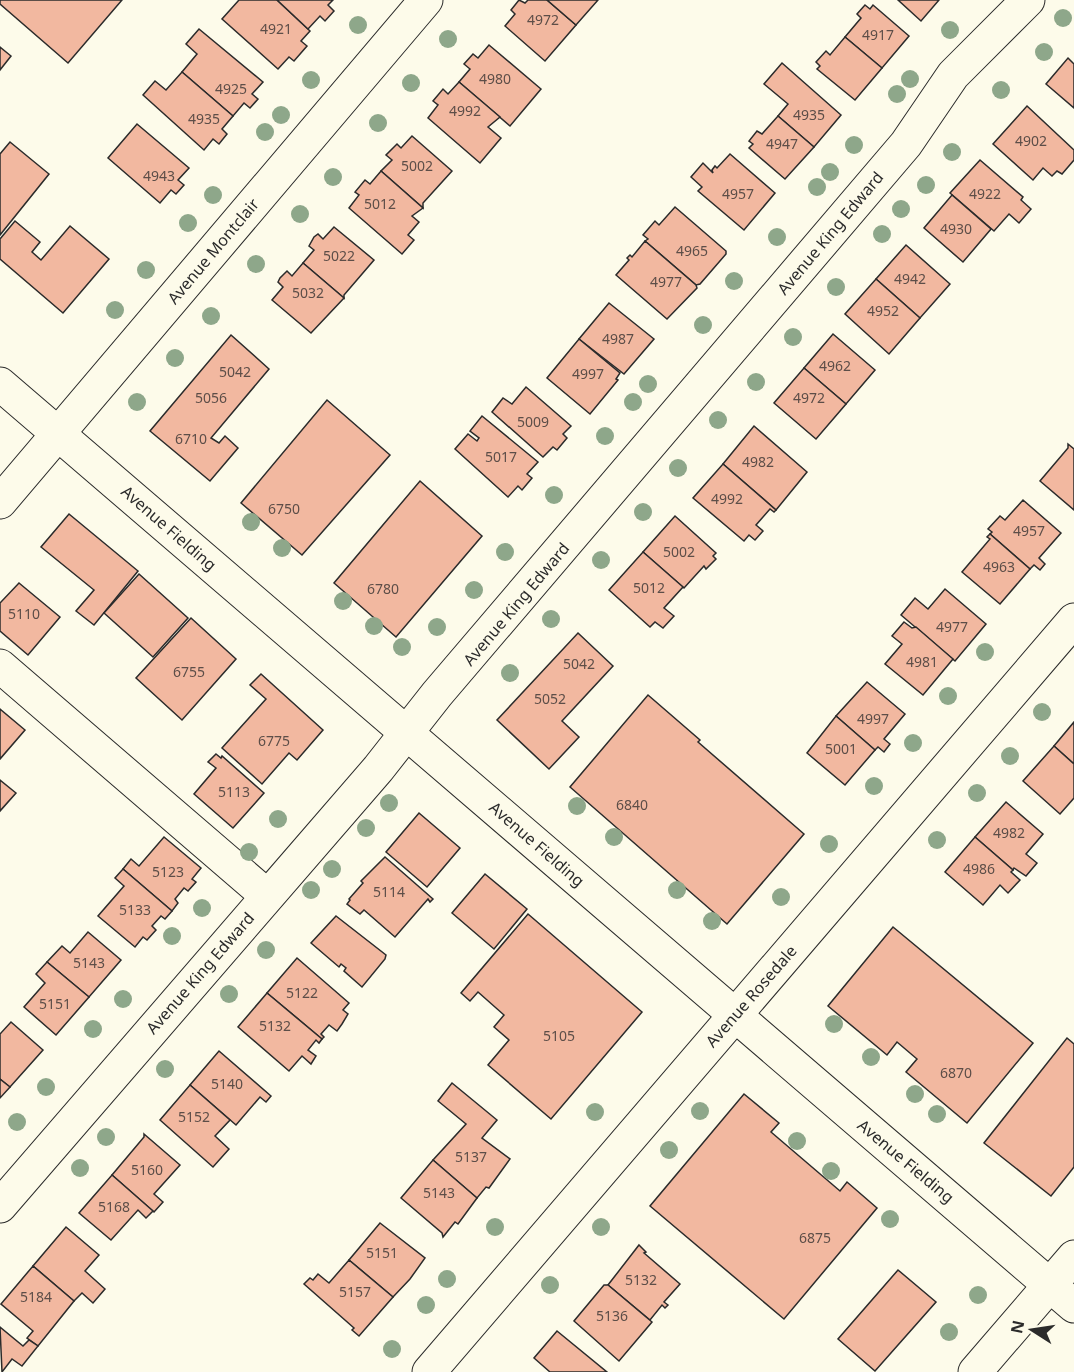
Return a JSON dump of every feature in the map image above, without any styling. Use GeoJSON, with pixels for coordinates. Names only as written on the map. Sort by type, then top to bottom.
{"type":"FeatureCollection","features":[{"type":"Feature","properties":{"kind":"street","name":"Avenue Montclair"},"geometry":{"type":"LineString","coordinates":[[0,502],[426,0]]}},
{"type":"Feature","properties":{"kind":"street","name":"Avenue King Edward"},"geometry":{"type":"LineString","coordinates":[[0,1206],[266,895],[378,769],[407,731],[906,144],[954,75],[1028,0]]}},
{"type":"Feature","properties":{"kind":"street","name":"Avenue Fielding"},"geometry":{"type":"LineString","coordinates":[[0,384],[1062,1295]]}},
{"type":"Feature","properties":{"kind":"street","name":"Avenue Rosedale"},"geometry":{"type":"LineString","coordinates":[[429,1372],[1074,620]]}},
{"type":"Feature","properties":{"kind":"street"},"geometry":{"type":"LineString","coordinates":[[0,666],[266,895]]}},
{"type":"Feature","properties":{"kind":"street"},"geometry":{"type":"LineString","coordinates":[[975,1372],[1062,1295],[1074,1257]]}},
{"type":"Feature","properties":{"kind":"building"},"geometry":{"type":"Polygon","coordinates":[[[0,0],[122,0],[68,63],[0,4],[0,0]]]}},
{"type":"Feature","properties":{"kind":"building"},"geometry":{"type":"Polygon","coordinates":[[[239,0],[277,0],[310,31],[301,41],[307,46],[294,61],[289,57],[278,69],[222,19],[239,0]]]}},
{"type":"Feature","properties":{"kind":"building"},"geometry":{"type":"Polygon","coordinates":[[[277,0],[333,0],[328,5],[334,11],[325,21],[320,16],[308,29],[277,0]]]}},
{"type":"Feature","properties":{"kind":"building"},"geometry":{"type":"Polygon","coordinates":[[[519,0],[525,3],[528,0],[547,0],[576,25],[545,61],[505,26],[515,14],[511,10],[519,0]]]}},
{"type":"Feature","properties":{"kind":"building"},"geometry":{"type":"Polygon","coordinates":[[[547,0],[598,0],[576,25],[547,0]]]}},
{"type":"Feature","properties":{"kind":"building"},"geometry":{"type":"Polygon","coordinates":[[[898,0],[939,0],[921,21],[898,0]]]}},
{"type":"Feature","properties":{"kind":"building"},"geometry":{"type":"Polygon","coordinates":[[[865,5],[870,9],[873,5],[909,36],[882,68],[845,37],[861,18],[857,14],[865,5]]]}},
{"type":"Feature","properties":{"kind":"building"},"geometry":{"type":"Polygon","coordinates":[[[199,29],[263,82],[252,94],[258,99],[250,108],[244,103],[233,116],[182,72],[197,54],[186,44],[199,29]]]}},
{"type":"Feature","properties":{"kind":"building"},"geometry":{"type":"Polygon","coordinates":[[[845,37],[882,68],[855,100],[817,69],[820,66],[816,62],[826,51],[830,55],[845,37]]]}},
{"type":"Feature","properties":{"kind":"building"},"geometry":{"type":"Polygon","coordinates":[[[489,45],[541,89],[510,126],[459,82],[470,69],[464,64],[473,54],[478,58],[489,45]]]}},
{"type":"Feature","properties":{"kind":"building"},"geometry":{"type":"Polygon","coordinates":[[[0,47],[11,56],[0,70],[0,47]]]}},
{"type":"Feature","properties":{"kind":"building"},"geometry":{"type":"Polygon","coordinates":[[[1068,58],[1074,64],[1074,108],[1046,84],[1068,58]]]}},
{"type":"Feature","properties":{"kind":"building"},"geometry":{"type":"Polygon","coordinates":[[[782,63],[841,115],[814,147],[778,116],[788,104],[764,84],[782,63]]]}},
{"type":"Feature","properties":{"kind":"building"},"geometry":{"type":"Polygon","coordinates":[[[182,72],[233,116],[222,129],[227,134],[219,144],[213,139],[204,150],[143,95],[155,81],[166,90],[182,72]]]}},
{"type":"Feature","properties":{"kind":"building"},"geometry":{"type":"Polygon","coordinates":[[[459,82],[500,117],[488,127],[501,138],[480,163],[428,118],[438,105],[433,101],[443,89],[448,94],[459,82]]]}},
{"type":"Feature","properties":{"kind":"building"},"geometry":{"type":"Polygon","coordinates":[[[1027,106],[1074,150],[1074,160],[1062,174],[1057,171],[1052,176],[1043,168],[1033,180],[993,144],[1027,106]]]}},
{"type":"Feature","properties":{"kind":"building"},"geometry":{"type":"Polygon","coordinates":[[[778,116],[814,147],[785,179],[749,148],[753,144],[749,141],[757,131],[762,134],[778,116]]]}},
{"type":"Feature","properties":{"kind":"building"},"geometry":{"type":"Polygon","coordinates":[[[137,124],[189,168],[178,180],[184,185],[176,194],[171,190],[160,203],[108,158],[137,124]]]}},
{"type":"Feature","properties":{"kind":"building"},"geometry":{"type":"Polygon","coordinates":[[[412,136],[452,171],[423,203],[423,208],[381,171],[392,160],[386,155],[397,144],[401,148],[412,136]]]}},
{"type":"Feature","properties":{"kind":"building"},"geometry":{"type":"Polygon","coordinates":[[[10,142],[49,174],[0,235],[0,154],[10,142]]]}},
{"type":"Feature","properties":{"kind":"building"},"geometry":{"type":"Polygon","coordinates":[[[730,154],[775,193],[744,230],[698,191],[702,187],[691,177],[703,163],[713,173],[715,166],[717,168],[730,154]]]}},
{"type":"Feature","properties":{"kind":"building"},"geometry":{"type":"Polygon","coordinates":[[[980,160],[1023,197],[1021,200],[1031,209],[1019,223],[1009,214],[994,231],[950,193],[980,160]]]}},
{"type":"Feature","properties":{"kind":"building"},"geometry":{"type":"Polygon","coordinates":[[[381,171],[423,208],[412,216],[419,222],[408,235],[414,240],[402,254],[349,208],[359,195],[355,192],[365,180],[370,184],[381,171]]]}},
{"type":"Feature","properties":{"kind":"building"},"geometry":{"type":"Polygon","coordinates":[[[952,195],[991,229],[963,262],[924,228],[952,195]]]}},
{"type":"Feature","properties":{"kind":"building"},"geometry":{"type":"Polygon","coordinates":[[[675,207],[726,251],[726,254],[700,284],[696,285],[645,241],[648,239],[643,235],[655,221],[659,225],[675,207]]]}},
{"type":"Feature","properties":{"kind":"building"},"geometry":{"type":"Polygon","coordinates":[[[15,221],[40,242],[32,252],[41,260],[70,226],[109,259],[63,313],[0,259],[0,239],[15,221]]]}},
{"type":"Feature","properties":{"kind":"building"},"geometry":{"type":"Polygon","coordinates":[[[334,227],[374,260],[344,295],[344,298],[303,263],[314,250],[309,246],[314,237],[318,234],[323,239],[334,227]]]}},
{"type":"Feature","properties":{"kind":"building"},"geometry":{"type":"Polygon","coordinates":[[[645,241],[697,288],[667,319],[616,275],[629,260],[627,258],[630,255],[632,257],[645,241]]]}},
{"type":"Feature","properties":{"kind":"building"},"geometry":{"type":"Polygon","coordinates":[[[906,245],[950,284],[920,318],[876,279],[906,245]]]}},
{"type":"Feature","properties":{"kind":"building"},"geometry":{"type":"Polygon","coordinates":[[[303,263],[344,298],[311,333],[272,300],[283,287],[278,282],[280,278],[287,271],[292,276],[303,263]]]}},
{"type":"Feature","properties":{"kind":"building"},"geometry":{"type":"Polygon","coordinates":[[[876,279],[920,318],[889,354],[845,314],[876,279]]]}},
{"type":"Feature","properties":{"kind":"building"},"geometry":{"type":"Polygon","coordinates":[[[609,303],[654,339],[624,374],[579,339],[609,303]]]}},
{"type":"Feature","properties":{"kind":"building"},"geometry":{"type":"Polygon","coordinates":[[[833,334],[875,370],[846,404],[804,368],[833,334]]]}},
{"type":"Feature","properties":{"kind":"building"},"geometry":{"type":"Polygon","coordinates":[[[231,335],[269,369],[211,438],[219,443],[225,436],[238,448],[210,481],[150,431],[231,335]]]}},
{"type":"Feature","properties":{"kind":"building"},"geometry":{"type":"Polygon","coordinates":[[[579,339],[620,373],[616,379],[618,380],[590,414],[547,378],[579,339]]]}},
{"type":"Feature","properties":{"kind":"building"},"geometry":{"type":"Polygon","coordinates":[[[804,368],[846,404],[816,439],[774,403],[804,368]]]}},
{"type":"Feature","properties":{"kind":"building"},"geometry":{"type":"Polygon","coordinates":[[[526,387],[571,426],[563,434],[567,438],[557,450],[553,447],[543,457],[492,412],[503,398],[512,404],[526,387]]]}},
{"type":"Feature","properties":{"kind":"building"},"geometry":{"type":"Polygon","coordinates":[[[327,400],[390,455],[302,555],[241,503],[327,400]]]}},
{"type":"Feature","properties":{"kind":"building"},"geometry":{"type":"Polygon","coordinates":[[[482,416],[538,462],[527,474],[532,478],[522,490],[518,486],[508,497],[455,449],[468,434],[477,441],[479,438],[470,431],[482,416]]]}},
{"type":"Feature","properties":{"kind":"building"},"geometry":{"type":"Polygon","coordinates":[[[754,426],[807,472],[776,510],[723,464],[754,426]]]}},
{"type":"Feature","properties":{"kind":"building"},"geometry":{"type":"Polygon","coordinates":[[[1068,444],[1074,449],[1074,510],[1040,481],[1068,448],[1068,444]]]}},
{"type":"Feature","properties":{"kind":"building"},"geometry":{"type":"Polygon","coordinates":[[[723,464],[776,510],[774,512],[770,509],[756,525],[763,531],[755,540],[749,535],[744,541],[693,498],[723,464]]]}},
{"type":"Feature","properties":{"kind":"building"},"geometry":{"type":"Polygon","coordinates":[[[420,481],[482,536],[396,637],[334,583],[420,481]]]}},
{"type":"Feature","properties":{"kind":"building"},"geometry":{"type":"Polygon","coordinates":[[[1023,500],[1061,533],[1039,558],[1045,564],[1040,570],[1034,565],[1030,569],[990,534],[992,532],[988,529],[1000,516],[1005,520],[1023,500]]]}},
{"type":"Feature","properties":{"kind":"building"},"geometry":{"type":"Polygon","coordinates":[[[69,514],[138,571],[94,625],[76,611],[94,590],[41,547],[69,514]]]}},
{"type":"Feature","properties":{"kind":"building"},"geometry":{"type":"Polygon","coordinates":[[[675,516],[716,553],[713,556],[716,559],[706,569],[704,566],[684,588],[643,552],[675,516]]]}},
{"type":"Feature","properties":{"kind":"building"},"geometry":{"type":"Polygon","coordinates":[[[990,534],[1030,569],[1000,604],[962,572],[990,539],[987,537],[990,534]]]}},
{"type":"Feature","properties":{"kind":"building"},"geometry":{"type":"Polygon","coordinates":[[[643,552],[683,587],[664,608],[674,616],[663,628],[655,622],[650,627],[609,590],[643,552]]]}},
{"type":"Feature","properties":{"kind":"building"},"geometry":{"type":"Polygon","coordinates":[[[139,574],[188,618],[153,657],[104,613],[139,574]]]}},
{"type":"Feature","properties":{"kind":"building"},"geometry":{"type":"Polygon","coordinates":[[[19,583],[60,617],[28,655],[0,631],[0,603],[19,583]]]}},
{"type":"Feature","properties":{"kind":"building"},"geometry":{"type":"Polygon","coordinates":[[[945,589],[986,624],[955,661],[901,615],[915,598],[928,609],[945,589]]]}},
{"type":"Feature","properties":{"kind":"building"},"geometry":{"type":"Polygon","coordinates":[[[191,618],[236,659],[182,720],[136,678],[191,618]]]}},
{"type":"Feature","properties":{"kind":"building"},"geometry":{"type":"Polygon","coordinates":[[[904,622],[912,628],[916,627],[953,659],[923,695],[885,664],[902,644],[892,636],[904,622]]]}},
{"type":"Feature","properties":{"kind":"building"},"geometry":{"type":"Polygon","coordinates":[[[578,633],[613,666],[562,721],[579,737],[549,769],[497,720],[578,633]]]}},
{"type":"Feature","properties":{"kind":"building"},"geometry":{"type":"Polygon","coordinates":[[[261,674],[323,730],[297,760],[289,753],[262,784],[222,748],[266,699],[250,685],[261,674]]]}},
{"type":"Feature","properties":{"kind":"building"},"geometry":{"type":"Polygon","coordinates":[[[867,682],[905,714],[884,739],[890,744],[884,752],[878,747],[875,750],[836,716],[867,682]]]}},
{"type":"Feature","properties":{"kind":"building"},"geometry":{"type":"Polygon","coordinates":[[[648,695],[700,740],[698,742],[804,834],[727,924],[570,787],[648,695]]]}},
{"type":"Feature","properties":{"kind":"building"},"geometry":{"type":"Polygon","coordinates":[[[0,709],[25,730],[0,759],[0,709]]]}},
{"type":"Feature","properties":{"kind":"building"},"geometry":{"type":"Polygon","coordinates":[[[836,716],[875,750],[845,785],[807,753],[836,716]]]}},
{"type":"Feature","properties":{"kind":"building"},"geometry":{"type":"Polygon","coordinates":[[[1074,722],[1074,764],[1054,746],[1074,722]]]}},
{"type":"Feature","properties":{"kind":"building"},"geometry":{"type":"Polygon","coordinates":[[[1054,746],[1074,764],[1074,798],[1060,814],[1023,781],[1054,746]]]}},
{"type":"Feature","properties":{"kind":"building"},"geometry":{"type":"Polygon","coordinates":[[[216,754],[221,758],[222,756],[264,793],[233,828],[194,794],[216,768],[208,762],[216,754]]]}},
{"type":"Feature","properties":{"kind":"building"},"geometry":{"type":"Polygon","coordinates":[[[0,780],[16,793],[0,811],[0,780]]]}},
{"type":"Feature","properties":{"kind":"building"},"geometry":{"type":"Polygon","coordinates":[[[1006,802],[1043,834],[1026,854],[1037,863],[1026,876],[1014,868],[1013,870],[975,837],[1006,802]]]}},
{"type":"Feature","properties":{"kind":"building"},"geometry":{"type":"Polygon","coordinates":[[[419,813],[460,848],[427,887],[386,852],[419,813]]]}},
{"type":"Feature","properties":{"kind":"building"},"geometry":{"type":"Polygon","coordinates":[[[164,837],[201,868],[192,879],[196,882],[188,891],[184,888],[175,899],[178,903],[172,911],[123,869],[131,859],[139,866],[164,837]]]}},
{"type":"Feature","properties":{"kind":"building"},"geometry":{"type":"Polygon","coordinates":[[[975,837],[1013,870],[1011,872],[1020,880],[1008,893],[1000,885],[983,905],[945,872],[975,837]]]}},
{"type":"Feature","properties":{"kind":"building"},"geometry":{"type":"Polygon","coordinates":[[[385,857],[433,899],[430,902],[428,899],[395,937],[364,910],[360,914],[347,904],[363,883],[361,881],[385,857]]]}},
{"type":"Feature","properties":{"kind":"building"},"geometry":{"type":"Polygon","coordinates":[[[123,869],[172,911],[165,919],[161,916],[152,926],[156,930],[147,940],[143,937],[135,947],[98,916],[124,886],[115,878],[123,869]]]}},
{"type":"Feature","properties":{"kind":"building"},"geometry":{"type":"Polygon","coordinates":[[[485,874],[527,909],[494,949],[452,913],[485,874]]]}},
{"type":"Feature","properties":{"kind":"building"},"geometry":{"type":"Polygon","coordinates":[[[528,914],[642,1012],[551,1119],[488,1065],[509,1040],[494,1027],[504,1015],[478,992],[470,1001],[461,993],[528,914]]]}},
{"type":"Feature","properties":{"kind":"building"},"geometry":{"type":"Polygon","coordinates":[[[336,916],[386,955],[362,987],[344,971],[346,968],[341,964],[339,967],[311,943],[336,916]]]}},
{"type":"Feature","properties":{"kind":"building"},"geometry":{"type":"Polygon","coordinates":[[[893,927],[1033,1043],[967,1123],[906,1072],[917,1059],[897,1042],[887,1055],[828,1006],[893,927]]]}},
{"type":"Feature","properties":{"kind":"building"},"geometry":{"type":"Polygon","coordinates":[[[88,932],[121,960],[89,997],[47,962],[62,946],[70,953],[88,932]]]}},
{"type":"Feature","properties":{"kind":"building"},"geometry":{"type":"Polygon","coordinates":[[[297,958],[349,1003],[343,1010],[348,1014],[337,1031],[329,1025],[321,1034],[324,1037],[322,1039],[267,993],[297,958]]]}},
{"type":"Feature","properties":{"kind":"building"},"geometry":{"type":"Polygon","coordinates":[[[47,962],[89,997],[56,1035],[24,1007],[45,983],[36,974],[47,962]]]}},
{"type":"Feature","properties":{"kind":"building"},"geometry":{"type":"Polygon","coordinates":[[[267,993],[322,1039],[319,1043],[316,1040],[308,1050],[316,1056],[311,1064],[302,1056],[289,1071],[238,1027],[267,993]]]}},
{"type":"Feature","properties":{"kind":"building"},"geometry":{"type":"Polygon","coordinates":[[[11,1022],[43,1050],[10,1087],[0,1079],[0,1034],[11,1022]]]}},
{"type":"Feature","properties":{"kind":"building"},"geometry":{"type":"Polygon","coordinates":[[[1067,1038],[1074,1044],[1074,1167],[1051,1196],[984,1143],[1067,1038]]]}},
{"type":"Feature","properties":{"kind":"building"},"geometry":{"type":"Polygon","coordinates":[[[219,1051],[271,1096],[266,1102],[260,1097],[236,1125],[190,1085],[219,1051]]]}},
{"type":"Feature","properties":{"kind":"building"},"geometry":{"type":"Polygon","coordinates":[[[0,1079],[10,1087],[0,1098],[0,1079]]]}},
{"type":"Feature","properties":{"kind":"building"},"geometry":{"type":"Polygon","coordinates":[[[452,1083],[497,1120],[482,1138],[510,1159],[489,1188],[486,1187],[477,1198],[433,1160],[466,1124],[438,1101],[452,1083]]]}},
{"type":"Feature","properties":{"kind":"building"},"geometry":{"type":"Polygon","coordinates":[[[190,1085],[230,1120],[215,1136],[229,1149],[213,1167],[160,1120],[190,1085]]]}},
{"type":"Feature","properties":{"kind":"building"},"geometry":{"type":"Polygon","coordinates":[[[744,1094],[779,1123],[771,1132],[840,1191],[847,1182],[877,1208],[784,1319],[650,1206],[744,1094]]]}},
{"type":"Feature","properties":{"kind":"building"},"geometry":{"type":"Polygon","coordinates":[[[144,1134],[180,1165],[154,1194],[163,1202],[154,1212],[112,1175],[144,1137],[144,1134]]]}},
{"type":"Feature","properties":{"kind":"building"},"geometry":{"type":"Polygon","coordinates":[[[433,1160],[477,1198],[458,1224],[455,1222],[443,1237],[442,1233],[401,1198],[433,1160]]]}},
{"type":"Feature","properties":{"kind":"building"},"geometry":{"type":"Polygon","coordinates":[[[112,1175],[153,1211],[146,1218],[138,1210],[111,1240],[79,1213],[112,1175]]]}},
{"type":"Feature","properties":{"kind":"building"},"geometry":{"type":"Polygon","coordinates":[[[380,1223],[425,1258],[393,1297],[349,1260],[380,1223]]]}},
{"type":"Feature","properties":{"kind":"building"},"geometry":{"type":"Polygon","coordinates":[[[66,1227],[99,1255],[85,1271],[105,1289],[93,1303],[82,1293],[74,1301],[33,1266],[66,1227]]]}},
{"type":"Feature","properties":{"kind":"building"},"geometry":{"type":"Polygon","coordinates":[[[639,1245],[646,1252],[644,1253],[680,1284],[664,1302],[668,1305],[665,1308],[662,1305],[650,1320],[608,1285],[639,1245]]]}},
{"type":"Feature","properties":{"kind":"building"},"geometry":{"type":"Polygon","coordinates":[[[349,1260],[393,1297],[359,1336],[352,1330],[354,1328],[304,1284],[310,1278],[313,1280],[318,1274],[329,1283],[349,1260]]]}},
{"type":"Feature","properties":{"kind":"building"},"geometry":{"type":"Polygon","coordinates":[[[33,1266],[74,1301],[38,1346],[27,1338],[33,1331],[1,1304],[33,1266]]]}},
{"type":"Feature","properties":{"kind":"building"},"geometry":{"type":"Polygon","coordinates":[[[898,1270],[936,1302],[875,1371],[838,1339],[898,1270]]]}},
{"type":"Feature","properties":{"kind":"building"},"geometry":{"type":"Polygon","coordinates":[[[604,1285],[608,1285],[652,1322],[619,1361],[574,1321],[604,1285]]]}},
{"type":"Feature","properties":{"kind":"building"},"geometry":{"type":"Polygon","coordinates":[[[0,1327],[23,1346],[29,1340],[38,1346],[22,1366],[12,1359],[2,1372],[0,1327]]]}},
{"type":"Feature","properties":{"kind":"building"},"geometry":{"type":"Polygon","coordinates":[[[557,1331],[607,1372],[550,1372],[534,1358],[557,1331]]]}}]}
